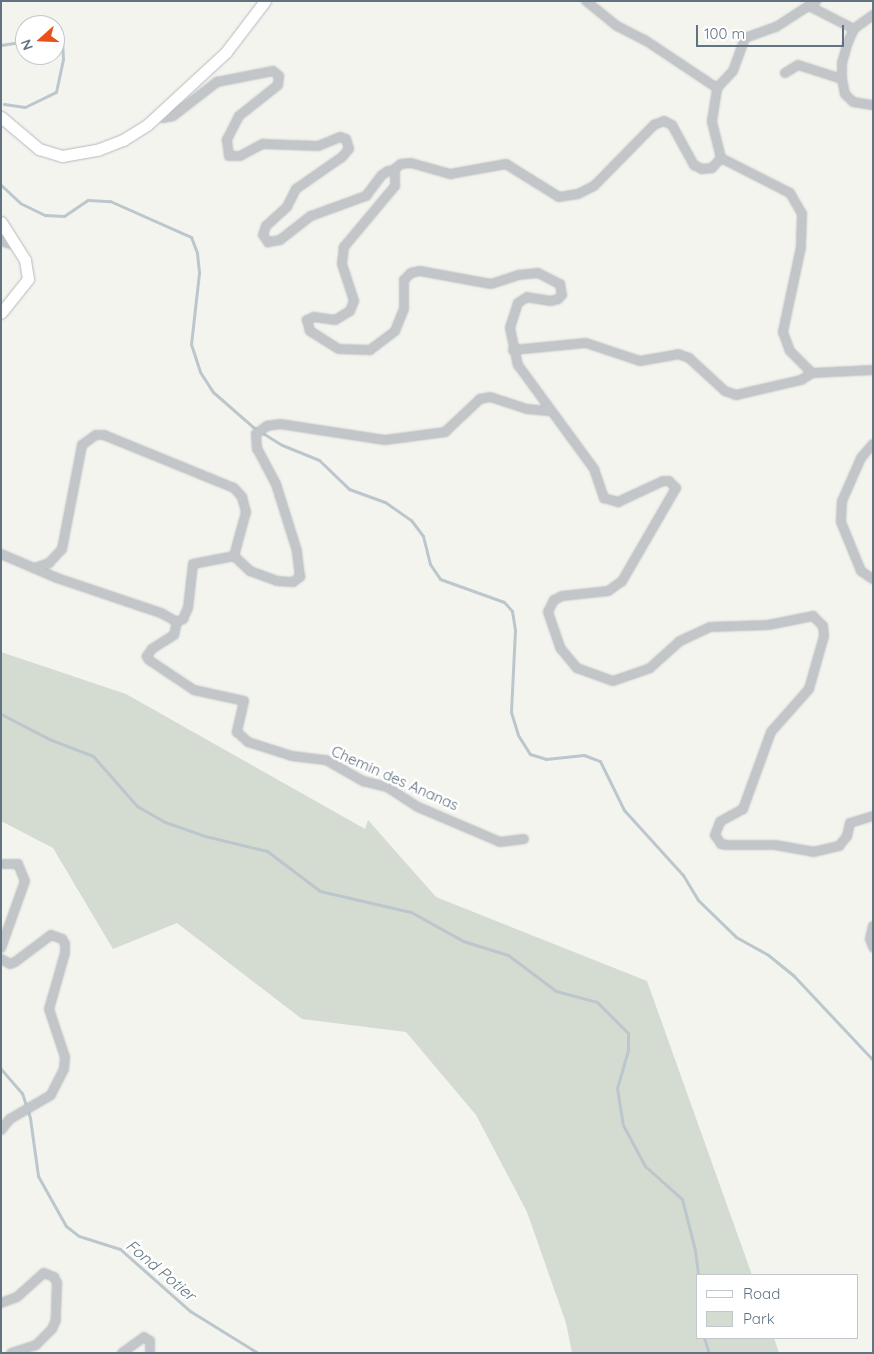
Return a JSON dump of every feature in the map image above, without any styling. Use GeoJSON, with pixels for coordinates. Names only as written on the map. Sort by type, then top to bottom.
{"type":"FeatureCollection","features":[{"type":"Feature","properties":{"kind":"main road"},"geometry":{"type":"LineString","coordinates":[[1,117],[39,149],[62,156],[98,150],[123,140],[158,115],[226,52],[265,1]]}},
{"type":"Feature","properties":{"kind":"main road"},"geometry":{"type":"LineString","coordinates":[[1,222],[25,260],[28,279],[1,313]]}},
{"type":"Feature","properties":{"kind":"street"},"geometry":{"type":"LineString","coordinates":[[586,1],[617,26],[645,40],[717,88]]}},
{"type":"Feature","properties":{"kind":"street"},"geometry":{"type":"LineString","coordinates":[[812,373],[790,351],[783,332],[801,247],[802,214],[790,193],[721,158],[712,121],[717,88],[733,71],[745,38],[776,27],[813,4],[854,29]]}},
{"type":"Feature","properties":{"kind":"street"},"geometry":{"type":"LineString","coordinates":[[873,15],[854,29],[842,63],[842,79],[845,94],[853,102],[873,105]]}},
{"type":"Feature","properties":{"kind":"street"},"geometry":{"type":"LineString","coordinates":[[784,73],[798,65],[842,79]]}},
{"type":"Feature","properties":{"kind":"street"},"geometry":{"type":"LineString","coordinates":[[158,115],[163,118],[173,116],[217,82],[273,71],[279,76],[278,85],[240,116],[227,140],[229,156],[240,156],[263,144],[318,146],[340,137],[346,139],[349,149],[342,157],[296,189],[288,207],[266,226],[263,235],[268,242],[280,240],[311,216],[366,196],[382,175],[401,164],[411,163],[450,174],[506,164],[559,196],[578,194],[594,186],[654,125],[664,121],[672,125],[694,165],[702,169],[712,168],[721,158]]}},
{"type":"Feature","properties":{"kind":"street"},"geometry":{"type":"LineString","coordinates":[[393,170],[398,177],[395,186],[344,247],[342,264],[354,301],[350,311],[335,320],[311,317],[307,324],[310,331],[339,349],[370,350],[394,331],[404,309],[404,280],[411,272],[420,271],[491,284],[526,273],[538,273],[554,280],[563,290],[558,299],[551,301],[527,297],[518,304],[510,328],[513,350],[518,365],[549,411],[594,468],[604,498],[618,502],[663,481],[673,483],[676,488],[622,581],[608,591],[562,596],[550,606],[550,625],[569,660],[592,676],[613,681],[650,668],[680,641],[710,627],[768,625],[813,616],[823,626],[824,636],[809,689],[771,732],[743,809],[720,822],[715,835],[721,844],[775,845],[813,852],[839,846],[847,836],[850,823],[873,816]]}},
{"type":"Feature","properties":{"kind":"street"},"geometry":{"type":"LineString","coordinates":[[1,241],[16,246]]}},
{"type":"Feature","properties":{"kind":"street"},"geometry":{"type":"LineString","coordinates":[[513,350],[586,343],[640,361],[678,354],[689,358],[725,391],[736,395],[801,380],[812,373],[873,370]]}},
{"type":"Feature","properties":{"kind":"street"},"geometry":{"type":"LineString","coordinates":[[34,568],[49,563],[62,549],[82,445],[96,435],[104,435],[234,488],[242,497],[246,512],[234,556],[250,571],[277,581],[293,582],[300,577],[286,516],[276,484],[257,449],[256,434],[267,426],[280,424],[385,440],[445,432],[480,399],[490,398],[527,409],[549,411]]}},
{"type":"Feature","properties":{"kind":"street"},"geometry":{"type":"LineString","coordinates":[[873,444],[861,458],[842,501],[841,522],[861,571],[873,579]]}},
{"type":"Feature","properties":{"kind":"street"},"geometry":{"type":"LineString","coordinates":[[1,554],[34,568],[161,613],[177,622]]}},
{"type":"Feature","properties":{"kind":"street","name":"Chemin des Ananas"},"geometry":{"type":"LineString","coordinates":[[234,556],[193,564],[188,608],[183,619],[177,622],[174,635],[152,648],[147,656],[149,660],[194,690],[244,702],[237,732],[248,742],[292,756],[326,760],[363,781],[387,787],[418,807],[500,842],[524,839]]}},
{"type":"Feature","properties":{"kind":"street"},"geometry":{"type":"LineString","coordinates":[[1,864],[18,864],[24,881],[1,948]]}},
{"type":"Feature","properties":{"kind":"street"},"geometry":{"type":"LineString","coordinates":[[873,926],[870,939],[873,947]]}},
{"type":"Feature","properties":{"kind":"street"},"geometry":{"type":"LineString","coordinates":[[1,959],[10,964],[15,962],[51,935],[62,939],[65,944],[65,953],[49,1009],[65,1057],[64,1069],[57,1087],[38,1104],[22,1112],[1,1130]]}},
{"type":"Feature","properties":{"kind":"street"},"geometry":{"type":"LineString","coordinates":[[1,1303],[17,1297],[44,1273],[54,1277],[57,1283],[56,1320],[52,1329],[36,1346],[11,1353]]}},
{"type":"Feature","properties":{"kind":"street"},"geometry":{"type":"LineString","coordinates":[[122,1353],[144,1337],[150,1341],[150,1353]]}},
{"type":"Feature","properties":{"kind":"green space"},"geometry":{"type":"Polygon","coordinates":[[[1,652],[126,694],[365,829],[368,820],[436,897],[647,981],[752,1274],[696,1274],[696,1339],[774,1339],[779,1353],[572,1353],[566,1323],[527,1212],[476,1115],[406,1032],[302,1019],[177,923],[113,949],[53,848],[1,821],[1,652]]]}},
{"type":"Feature","properties":{"kind":"waterway"},"geometry":{"type":"LineString","coordinates":[[1,45],[15,43]]}},
{"type":"Feature","properties":{"kind":"waterway"},"geometry":{"type":"LineString","coordinates":[[4,104],[25,107],[56,92],[62,65]]}},
{"type":"Feature","properties":{"kind":"waterway"},"geometry":{"type":"LineString","coordinates":[[1,185],[20,203],[45,215],[64,216],[88,200],[110,201],[191,237],[197,253],[199,273],[191,344],[200,372],[213,392],[253,427],[282,445],[319,460],[349,489],[385,502],[411,520],[423,536],[430,564],[440,579],[504,602],[512,611],[515,630],[511,712],[518,735],[530,754],[546,759],[584,755],[600,761],[624,810],[683,875],[698,900],[736,937],[767,954],[794,976],[873,1060]]}},
{"type":"Feature","properties":{"kind":"waterway"},"geometry":{"type":"LineString","coordinates":[[1,714],[49,739],[93,756],[137,806],[165,822],[205,836],[267,851],[320,891],[411,912],[463,941],[508,955],[556,991],[597,1002],[628,1033],[628,1050],[617,1088],[623,1125],[645,1166],[682,1199],[695,1250],[698,1274]]}},
{"type":"Feature","properties":{"kind":"waterway","name":"Fond Potier"},"geometry":{"type":"LineString","coordinates":[[1,1069],[22,1093],[30,1118],[38,1176],[66,1226],[79,1236],[120,1249],[190,1311],[258,1353]]}},
{"type":"Feature","properties":{"kind":"waterway"},"geometry":{"type":"LineString","coordinates":[[704,1339],[709,1353]]}}]}
